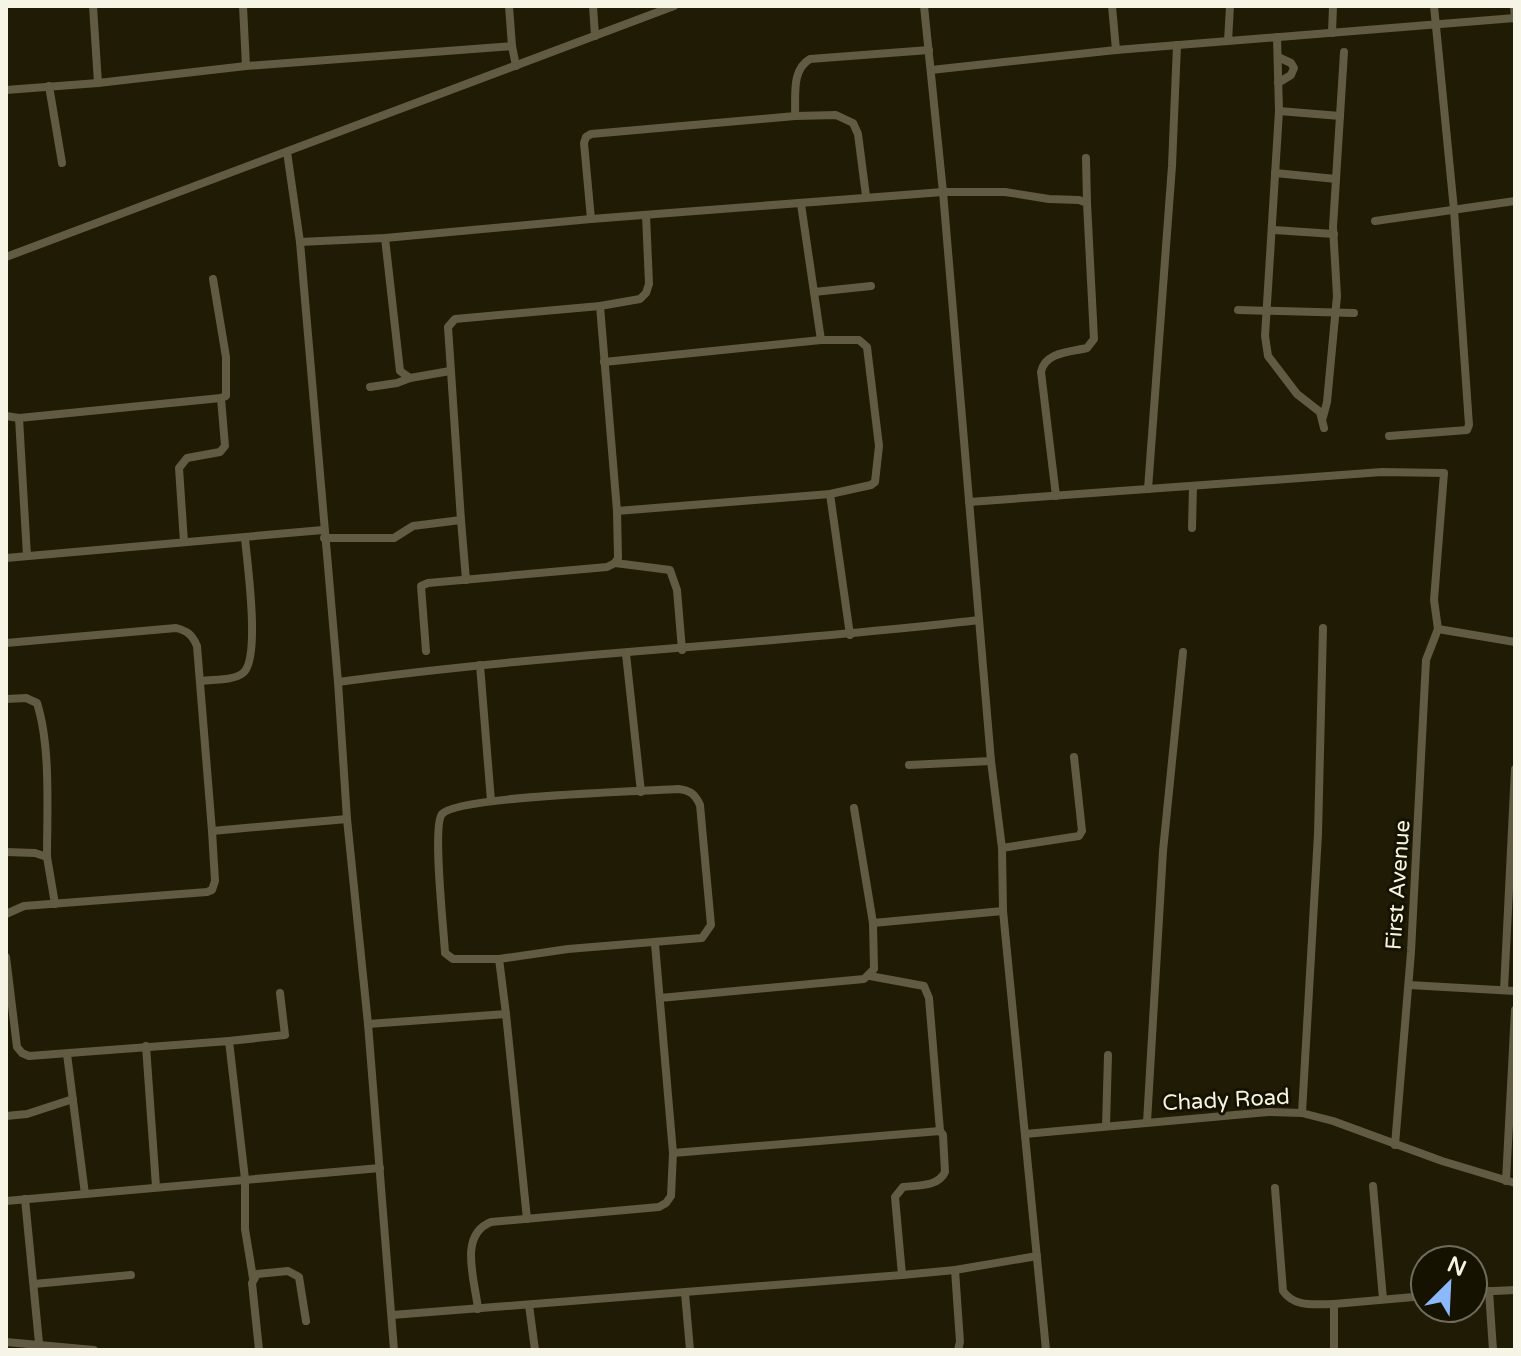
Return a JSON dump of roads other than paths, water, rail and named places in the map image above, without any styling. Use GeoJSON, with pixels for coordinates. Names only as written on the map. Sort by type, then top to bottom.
{"type":"FeatureCollection","features":[{"type":"Feature","properties":{"kind":"street"},"geometry":{"type":"LineString","coordinates":[[93,6],[98,83]]}},
{"type":"Feature","properties":{"kind":"street"},"geometry":{"type":"LineString","coordinates":[[243,6],[246,66]]}},
{"type":"Feature","properties":{"kind":"street"},"geometry":{"type":"LineString","coordinates":[[509,6],[516,66]]}},
{"type":"Feature","properties":{"kind":"street"},"geometry":{"type":"LineString","coordinates":[[593,6],[595,36]]}},
{"type":"Feature","properties":{"kind":"street"},"geometry":{"type":"LineString","coordinates":[[6,257],[674,6]]}},
{"type":"Feature","properties":{"kind":"street"},"geometry":{"type":"LineString","coordinates":[[924,6],[943,192],[991,761],[1002,848],[1003,911],[1046,1350]]}},
{"type":"Feature","properties":{"kind":"street"},"geometry":{"type":"LineString","coordinates":[[1112,6],[1116,50]]}},
{"type":"Feature","properties":{"kind":"street"},"geometry":{"type":"LineString","coordinates":[[1228,41],[1230,6]]}},
{"type":"Feature","properties":{"kind":"street"},"geometry":{"type":"LineString","coordinates":[[1332,33],[1333,6]]}},
{"type":"Feature","properties":{"kind":"street"},"geometry":{"type":"LineString","coordinates":[[1389,436],[1467,430],[1469,425],[1454,210],[1434,6]]}},
{"type":"Feature","properties":{"kind":"street"},"geometry":{"type":"LineString","coordinates":[[931,70],[1116,50],[1515,18],[1514,6]]}},
{"type":"Feature","properties":{"kind":"street"},"geometry":{"type":"LineString","coordinates":[[1277,37],[1279,111],[1265,336],[1268,356],[1297,394],[1323,417]]}},
{"type":"Feature","properties":{"kind":"street"},"geometry":{"type":"LineString","coordinates":[[1148,489],[1172,166],[1177,45]]}},
{"type":"Feature","properties":{"kind":"street"},"geometry":{"type":"LineString","coordinates":[[6,90],[246,66],[512,46]]}},
{"type":"Feature","properties":{"kind":"street"},"geometry":{"type":"LineString","coordinates":[[795,116],[797,73],[801,64],[810,59],[929,50]]}},
{"type":"Feature","properties":{"kind":"street"},"geometry":{"type":"LineString","coordinates":[[1324,428],[1337,296],[1334,234],[1344,52]]}},
{"type":"Feature","properties":{"kind":"street"},"geometry":{"type":"LineString","coordinates":[[1278,57],[1291,63],[1294,68],[1291,75],[1278,83]]}},
{"type":"Feature","properties":{"kind":"street"},"geometry":{"type":"LineString","coordinates":[[49,86],[62,163]]}},
{"type":"Feature","properties":{"kind":"street"},"geometry":{"type":"LineString","coordinates":[[1279,111],[1340,116]]}},
{"type":"Feature","properties":{"kind":"street"},"geometry":{"type":"LineString","coordinates":[[591,219],[584,143],[591,134],[795,116],[836,115],[853,123],[858,134],[866,196]]}},
{"type":"Feature","properties":{"kind":"street"},"geometry":{"type":"LineString","coordinates":[[287,152],[300,242],[394,1350]]}},
{"type":"Feature","properties":{"kind":"street"},"geometry":{"type":"LineString","coordinates":[[1056,496],[1041,372],[1043,363],[1050,357],[1093,344],[1086,158]]}},
{"type":"Feature","properties":{"kind":"street"},"geometry":{"type":"LineString","coordinates":[[1275,173],[1336,179]]}},
{"type":"Feature","properties":{"kind":"street"},"geometry":{"type":"LineString","coordinates":[[300,242],[385,238],[943,192],[1005,192],[1087,203]]}},
{"type":"Feature","properties":{"kind":"street"},"geometry":{"type":"LineString","coordinates":[[1375,221],[1515,201]]}},
{"type":"Feature","properties":{"kind":"street"},"geometry":{"type":"LineString","coordinates":[[801,204],[821,340]]}},
{"type":"Feature","properties":{"kind":"street"},"geometry":{"type":"LineString","coordinates":[[466,580],[448,327],[455,319],[600,306],[640,299],[649,284],[646,215]]}},
{"type":"Feature","properties":{"kind":"street"},"geometry":{"type":"LineString","coordinates":[[1274,230],[1334,234]]}},
{"type":"Feature","properties":{"kind":"street"},"geometry":{"type":"LineString","coordinates":[[385,238],[400,371],[410,378]]}},
{"type":"Feature","properties":{"kind":"street"},"geometry":{"type":"LineString","coordinates":[[6,416],[19,418],[226,396],[226,357],[213,279]]}},
{"type":"Feature","properties":{"kind":"street"},"geometry":{"type":"LineString","coordinates":[[814,292],[871,286]]}},
{"type":"Feature","properties":{"kind":"street"},"geometry":{"type":"LineString","coordinates":[[426,651],[421,586],[572,572],[607,567],[618,558],[600,306]]}},
{"type":"Feature","properties":{"kind":"street"},"geometry":{"type":"LineString","coordinates":[[1238,310],[1354,313]]}},
{"type":"Feature","properties":{"kind":"street"},"geometry":{"type":"LineString","coordinates":[[604,362],[821,340],[859,340],[867,347],[879,446],[875,482],[830,494],[617,511]]}},
{"type":"Feature","properties":{"kind":"street"},"geometry":{"type":"LineString","coordinates":[[370,387],[450,371]]}},
{"type":"Feature","properties":{"kind":"street"},"geometry":{"type":"LineString","coordinates":[[184,542],[179,468],[187,458],[224,450],[221,398]]}},
{"type":"Feature","properties":{"kind":"street"},"geometry":{"type":"LineString","coordinates":[[19,418],[27,556]]}},
{"type":"Feature","properties":{"kind":"street"},"geometry":{"type":"LineString","coordinates":[[969,502],[1382,472],[1444,473],[1434,600],[1438,629],[1515,642]]}},
{"type":"Feature","properties":{"kind":"street"},"geometry":{"type":"LineString","coordinates":[[1192,528],[1193,486]]}},
{"type":"Feature","properties":{"kind":"street"},"geometry":{"type":"LineString","coordinates":[[830,494],[850,635]]}},
{"type":"Feature","properties":{"kind":"street"},"geometry":{"type":"LineString","coordinates":[[6,558],[245,538],[323,534],[394,538],[413,526],[461,520]]}},
{"type":"Feature","properties":{"kind":"street"},"geometry":{"type":"LineString","coordinates":[[201,681],[237,677],[247,671],[251,662],[251,608],[245,538]]}},
{"type":"Feature","properties":{"kind":"street"},"geometry":{"type":"LineString","coordinates":[[615,563],[670,570],[677,590],[682,650]]}},
{"type":"Feature","properties":{"kind":"street"},"geometry":{"type":"LineString","coordinates":[[338,682],[480,665],[850,635],[979,620]]}},
{"type":"Feature","properties":{"kind":"street"},"geometry":{"type":"LineString","coordinates":[[6,643],[176,628],[193,637],[201,681],[215,881],[212,890],[207,892],[24,906],[6,914]]}},
{"type":"Feature","properties":{"kind":"street"},"geometry":{"type":"LineString","coordinates":[[1302,1113],[1318,834],[1323,628]]}},
{"type":"Feature","properties":{"kind":"street","name":"First Avenue"},"geometry":{"type":"LineString","coordinates":[[1395,1145],[1409,985],[1426,660],[1438,629]]}},
{"type":"Feature","properties":{"kind":"street"},"geometry":{"type":"LineString","coordinates":[[1147,1122],[1163,851],[1183,652]]}},
{"type":"Feature","properties":{"kind":"street"},"geometry":{"type":"LineString","coordinates":[[626,654],[641,792]]}},
{"type":"Feature","properties":{"kind":"street"},"geometry":{"type":"LineString","coordinates":[[480,665],[491,801]]}},
{"type":"Feature","properties":{"kind":"street"},"geometry":{"type":"LineString","coordinates":[[6,699],[26,698],[37,703],[41,716],[47,786],[47,857],[55,904]]}},
{"type":"Feature","properties":{"kind":"street"},"geometry":{"type":"LineString","coordinates":[[1002,848],[1079,836],[1082,831],[1074,757]]}},
{"type":"Feature","properties":{"kind":"street"},"geometry":{"type":"LineString","coordinates":[[909,765],[991,761]]}},
{"type":"Feature","properties":{"kind":"street"},"geometry":{"type":"LineString","coordinates":[[1504,990],[1515,769]]}},
{"type":"Feature","properties":{"kind":"street"},"geometry":{"type":"LineString","coordinates":[[678,789],[696,795],[700,805],[711,925],[709,932],[693,941],[568,949],[499,959],[453,959],[445,953],[438,843],[438,823],[443,813],[451,808],[491,801],[641,792],[678,789]]}},
{"type":"Feature","properties":{"kind":"street"},"geometry":{"type":"LineString","coordinates":[[660,998],[870,976],[874,969],[873,923],[854,808]]}},
{"type":"Feature","properties":{"kind":"street"},"geometry":{"type":"LineString","coordinates":[[212,831],[347,819]]}},
{"type":"Feature","properties":{"kind":"street"},"geometry":{"type":"LineString","coordinates":[[6,852],[35,853],[47,857]]}},
{"type":"Feature","properties":{"kind":"street"},"geometry":{"type":"LineString","coordinates":[[873,923],[1003,911]]}},
{"type":"Feature","properties":{"kind":"street"},"geometry":{"type":"LineString","coordinates":[[478,1309],[471,1243],[481,1226],[491,1222],[659,1207],[671,1196],[673,1153],[655,944]]}},
{"type":"Feature","properties":{"kind":"street"},"geometry":{"type":"LineString","coordinates":[[6,957],[17,1047],[29,1056],[285,1035],[280,993]]}},
{"type":"Feature","properties":{"kind":"street"},"geometry":{"type":"LineString","coordinates":[[499,959],[527,1219]]}},
{"type":"Feature","properties":{"kind":"street"},"geometry":{"type":"LineString","coordinates":[[870,976],[924,986],[929,998],[945,1172],[938,1182],[903,1187],[895,1197],[902,1275]]}},
{"type":"Feature","properties":{"kind":"street"},"geometry":{"type":"LineString","coordinates":[[1409,985],[1515,991]]}},
{"type":"Feature","properties":{"kind":"street"},"geometry":{"type":"LineString","coordinates":[[1510,1182],[1515,1010]]}},
{"type":"Feature","properties":{"kind":"street"},"geometry":{"type":"LineString","coordinates":[[368,1024],[506,1014]]}},
{"type":"Feature","properties":{"kind":"street"},"geometry":{"type":"LineString","coordinates":[[229,1041],[245,1179],[245,1229],[259,1350]]}},
{"type":"Feature","properties":{"kind":"street"},"geometry":{"type":"LineString","coordinates":[[146,1046],[156,1187]]}},
{"type":"Feature","properties":{"kind":"street"},"geometry":{"type":"LineString","coordinates":[[67,1054],[85,1194]]}},
{"type":"Feature","properties":{"kind":"street"},"geometry":{"type":"LineString","coordinates":[[1106,1126],[1108,1055]]}},
{"type":"Feature","properties":{"kind":"street"},"geometry":{"type":"LineString","coordinates":[[6,1116],[27,1114],[73,1099]]}},
{"type":"Feature","properties":{"kind":"street","name":"Chady Road"},"geometry":{"type":"LineString","coordinates":[[1025,1134],[1268,1112],[1302,1113],[1510,1182]]}},
{"type":"Feature","properties":{"kind":"street"},"geometry":{"type":"LineString","coordinates":[[673,1153],[940,1131]]}},
{"type":"Feature","properties":{"kind":"street"},"geometry":{"type":"LineString","coordinates":[[6,1201],[380,1168]]}},
{"type":"Feature","properties":{"kind":"street"},"geometry":{"type":"LineString","coordinates":[[1373,1186],[1383,1299]]}},
{"type":"Feature","properties":{"kind":"street"},"geometry":{"type":"LineString","coordinates":[[1275,1188],[1283,1291],[1292,1300],[1301,1304],[1334,1304],[1409,1297]]}},
{"type":"Feature","properties":{"kind":"street"},"geometry":{"type":"LineString","coordinates":[[25,1199],[39,1343]]}},
{"type":"Feature","properties":{"kind":"street"},"geometry":{"type":"LineString","coordinates":[[392,1315],[902,1275],[955,1270],[1037,1256]]}},
{"type":"Feature","properties":{"kind":"street"},"geometry":{"type":"LineString","coordinates":[[955,1270],[958,1350]]}},
{"type":"Feature","properties":{"kind":"street"},"geometry":{"type":"LineString","coordinates":[[253,1278],[257,1274],[288,1271],[299,1277],[306,1321]]}},
{"type":"Feature","properties":{"kind":"street"},"geometry":{"type":"LineString","coordinates":[[34,1284],[131,1275]]}},
{"type":"Feature","properties":{"kind":"street"},"geometry":{"type":"LineString","coordinates":[[1493,1350],[1489,1291],[1515,1290]]}},
{"type":"Feature","properties":{"kind":"street"},"geometry":{"type":"LineString","coordinates":[[685,1293],[690,1350]]}},
{"type":"Feature","properties":{"kind":"street"},"geometry":{"type":"LineString","coordinates":[[1334,1304],[1334,1350]]}},
{"type":"Feature","properties":{"kind":"street"},"geometry":{"type":"LineString","coordinates":[[529,1305],[535,1350]]}},
{"type":"Feature","properties":{"kind":"street"},"geometry":{"type":"LineString","coordinates":[[6,1342],[94,1350]]}}]}
